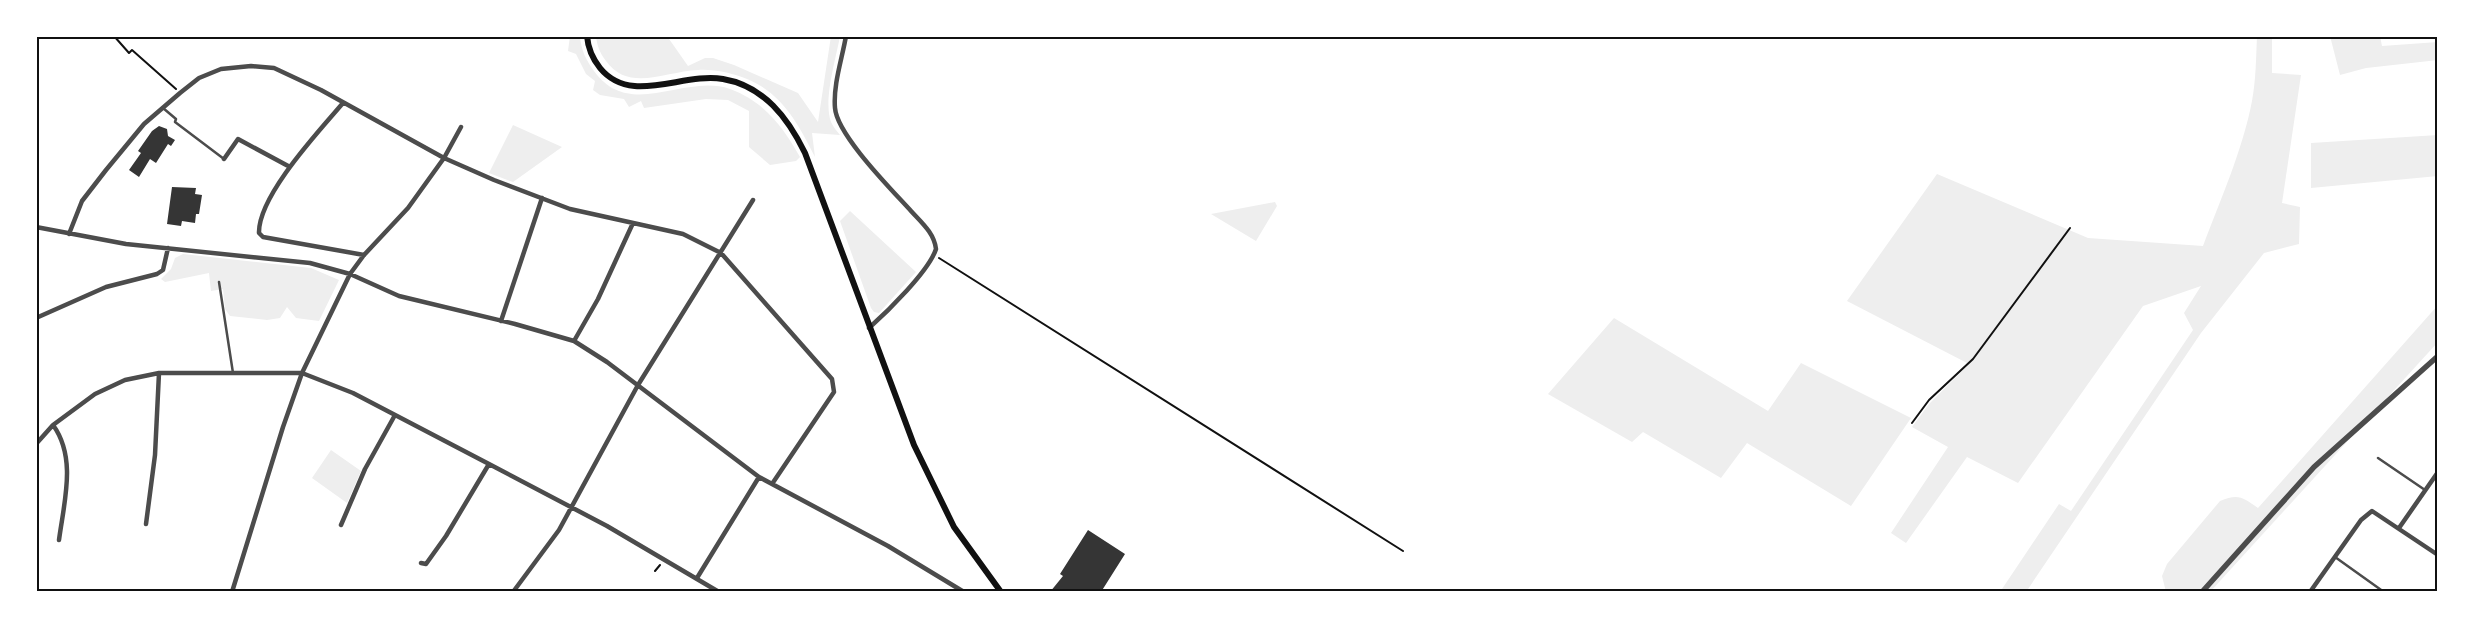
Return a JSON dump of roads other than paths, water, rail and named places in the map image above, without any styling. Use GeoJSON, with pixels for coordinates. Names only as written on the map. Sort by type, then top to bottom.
{"type":"FeatureCollection","features":[{"type":"Feature","properties":{"kind":"main road"},"geometry":{"type":"LineString","coordinates":[[587,36],[595,61],[605,74],[621,83],[633,87],[698,78],[723,79],[761,94],[792,126],[805,152],[914,445],[939,499],[958,533],[1001,592]]}},
{"type":"Feature","properties":{"kind":"street"},"geometry":{"type":"LineString","coordinates":[[846,36],[836,90],[835,109],[839,122],[881,178],[931,234],[936,249],[927,265],[886,313],[869,328]]}},
{"type":"Feature","properties":{"kind":"street"},"geometry":{"type":"LineString","coordinates":[[69,234],[82,201],[144,124],[180,93],[199,78],[214,72],[251,66],[274,68],[294,76],[444,158],[570,208],[683,234],[721,252],[832,378],[834,392],[772,484]]}},
{"type":"Feature","properties":{"kind":"street"},"geometry":{"type":"LineString","coordinates":[[343,103],[290,167],[264,209],[258,222],[259,233],[263,237],[364,255]]}},
{"type":"Feature","properties":{"kind":"street"},"geometry":{"type":"LineString","coordinates":[[232,592],[283,427],[302,373],[350,274],[364,255],[408,208],[444,158],[461,127]]}},
{"type":"Feature","properties":{"kind":"street"},"geometry":{"type":"LineString","coordinates":[[224,159],[238,139],[290,167]]}},
{"type":"Feature","properties":{"kind":"street"},"geometry":{"type":"LineString","coordinates":[[501,321],[542,198]]}},
{"type":"Feature","properties":{"kind":"street"},"geometry":{"type":"LineString","coordinates":[[513,592],[559,530],[572,509],[638,385],[753,200]]}},
{"type":"Feature","properties":{"kind":"street"},"geometry":{"type":"LineString","coordinates":[[574,341],[598,298],[633,223]]}},
{"type":"Feature","properties":{"kind":"street"},"geometry":{"type":"LineString","coordinates":[[36,227],[126,244],[310,263],[350,274],[400,296],[574,341],[638,385],[759,477],[888,546],[961,591]]}},
{"type":"Feature","properties":{"kind":"street"},"geometry":{"type":"LineString","coordinates":[[36,318],[106,286],[157,274],[163,270],[168,248]]}},
{"type":"Feature","properties":{"kind":"street"},"geometry":{"type":"LineString","coordinates":[[2202,592],[2314,467],[2438,356]]}},
{"type":"Feature","properties":{"kind":"street"},"geometry":{"type":"LineString","coordinates":[[146,524],[155,455],[158,373]]}},
{"type":"Feature","properties":{"kind":"street"},"geometry":{"type":"LineString","coordinates":[[36,444],[53,425],[95,394],[125,380],[158,373],[302,373],[353,393],[607,526],[719,592]]}},
{"type":"Feature","properties":{"kind":"street"},"geometry":{"type":"LineString","coordinates":[[341,525],[365,469],[394,415]]}},
{"type":"Feature","properties":{"kind":"street"},"geometry":{"type":"LineString","coordinates":[[53,425],[62,437],[66,454],[67,475],[59,540]]}},
{"type":"Feature","properties":{"kind":"street"},"geometry":{"type":"LineString","coordinates":[[421,563],[426,564],[446,536],[488,464]]}},
{"type":"Feature","properties":{"kind":"street"},"geometry":{"type":"LineString","coordinates":[[2399,528],[2438,472]]}},
{"type":"Feature","properties":{"kind":"street"},"geometry":{"type":"LineString","coordinates":[[697,578],[759,477]]}},
{"type":"Feature","properties":{"kind":"street"},"geometry":{"type":"LineString","coordinates":[[2310,592],[2368,513],[2375,512],[2438,555]]}},
{"type":"Feature","properties":{"kind":"lane"},"geometry":{"type":"LineString","coordinates":[[163,108],[176,119],[174,122],[224,159]]}},
{"type":"Feature","properties":{"kind":"lane"},"geometry":{"type":"LineString","coordinates":[[219,282],[233,373]]}},
{"type":"Feature","properties":{"kind":"lane"},"geometry":{"type":"LineString","coordinates":[[2378,458],[2425,490]]}},
{"type":"Feature","properties":{"kind":"lane"},"geometry":{"type":"LineString","coordinates":[[2335,557],[2384,592]]}}]}
